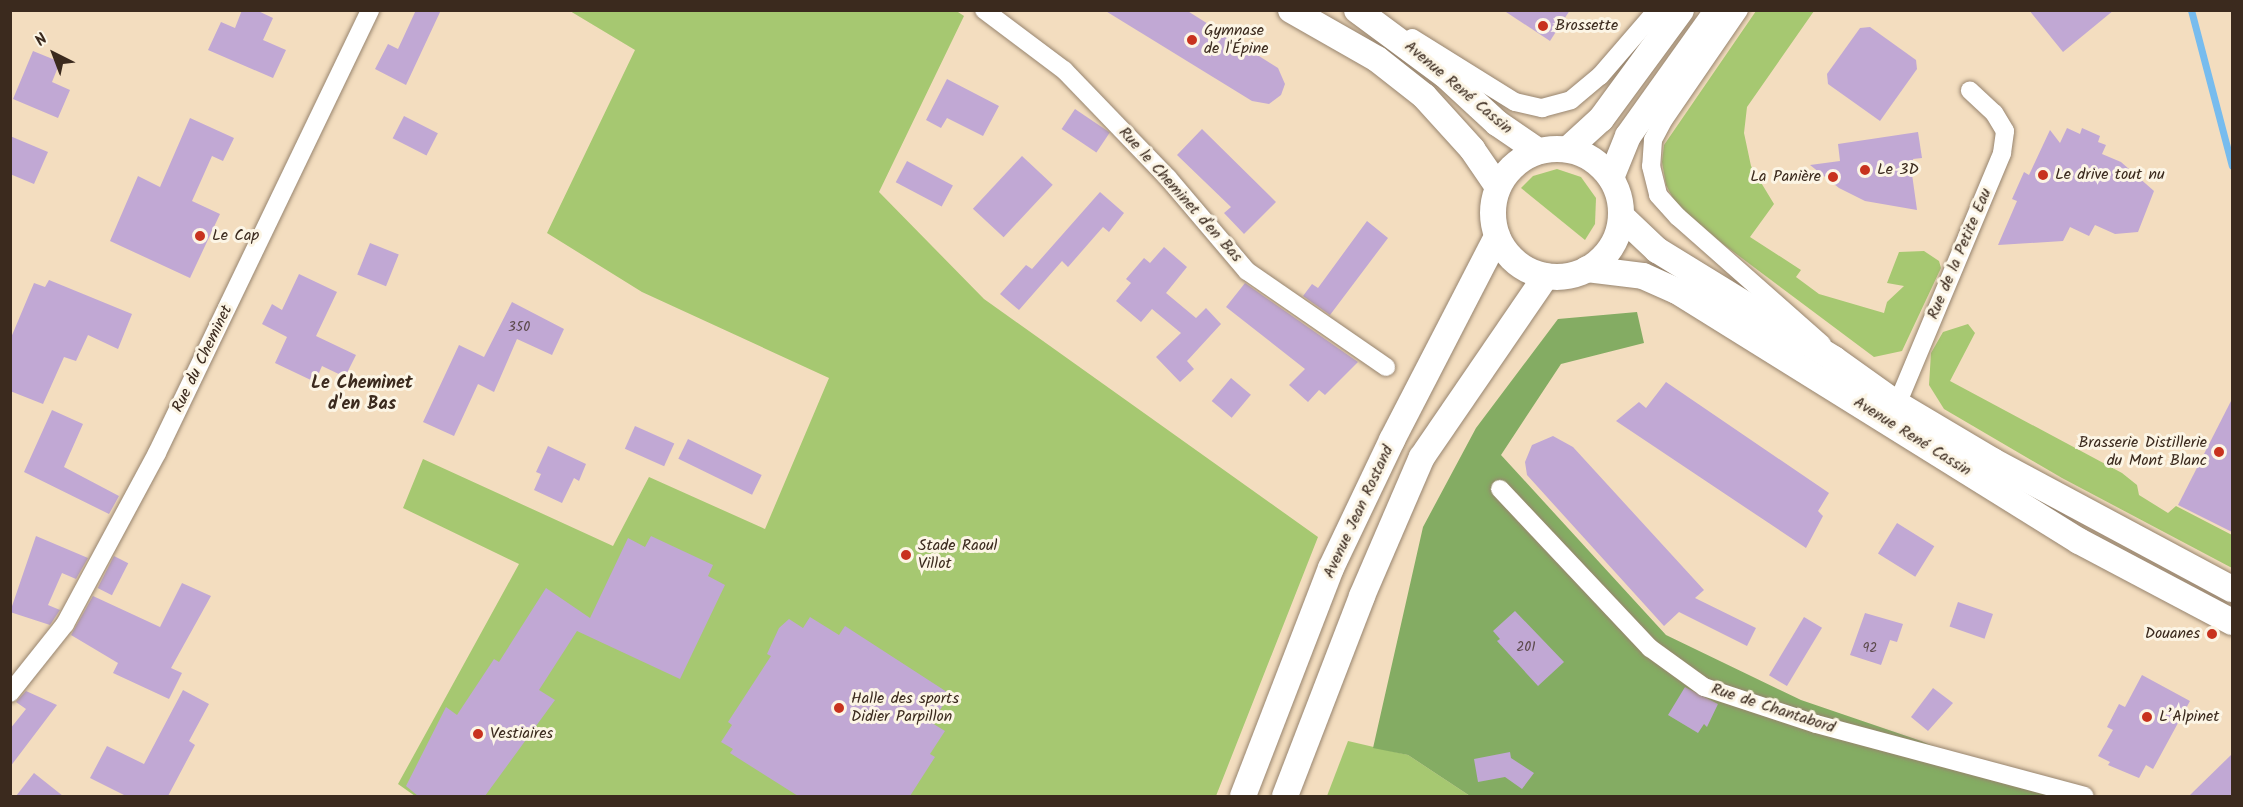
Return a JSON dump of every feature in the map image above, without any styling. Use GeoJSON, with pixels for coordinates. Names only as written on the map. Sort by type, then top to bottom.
{"type":"FeatureCollection","features":[{"type":"Feature","properties":{"kind":"main road","name":"Avenue René Cassin"},"geometry":{"type":"LineString","coordinates":[[1291,10],[1377,59],[1424,96],[1472,148],[1498,187]]}},
{"type":"Feature","properties":{"kind":"main road","name":"Avenue René Cassin"},"geometry":{"type":"LineString","coordinates":[[1357,10],[1379,24],[1497,123],[1538,151]]}},
{"type":"Feature","properties":{"kind":"main road"},"geometry":{"type":"LineString","coordinates":[[1568,149],[1601,119],[1681,10]]}},
{"type":"Feature","properties":{"kind":"main road"},"geometry":{"type":"LineString","coordinates":[[1611,178],[1628,136],[1718,10]]}},
{"type":"Feature","properties":{"kind":"main road"},"geometry":{"type":"LineString","coordinates":[[1568,149],[1592,159],[1611,178],[1619,196],[1621,216],[1616,237],[1604,256],[1587,269],[1567,276],[1546,276],[1525,269],[1508,255],[1497,237],[1492,212],[1498,187],[1514,164],[1538,151],[1568,149]]}},
{"type":"Feature","properties":{"kind":"main road","name":"Avenue René Cassin"},"geometry":{"type":"LineString","coordinates":[[1621,216],[1657,250],[1834,359],[1893,414],[2079,541],[2232,622]]}},
{"type":"Feature","properties":{"kind":"main road","name":"Avenue Jean Rostand"},"geometry":{"type":"LineString","coordinates":[[1243,796],[1331,568],[1392,440],[1497,237]]}},
{"type":"Feature","properties":{"kind":"main road","name":"Avenue René Cassin"},"geometry":{"type":"LineString","coordinates":[[1587,269],[1644,276],[1677,291],[1893,414],[1993,461],[2232,589]]}},
{"type":"Feature","properties":{"kind":"main road","name":"Avenue Jean Rostand"},"geometry":{"type":"LineString","coordinates":[[1285,796],[1362,596],[1422,457],[1546,276]]}},
{"type":"Feature","properties":{"kind":"street","name":"Rue du Cheminet"},"geometry":{"type":"LineString","coordinates":[[10,693],[65,624],[157,453],[370,10]]}},
{"type":"Feature","properties":{"kind":"street","name":"Rue le Cheminet d'en Bas"},"geometry":{"type":"LineString","coordinates":[[984,10],[1064,70],[1168,178],[1247,271],[1386,368]]}},
{"type":"Feature","properties":{"kind":"street","name":"Avenue René Cassin"},"geometry":{"type":"LineString","coordinates":[[1379,24],[1418,41],[1515,102],[1542,108],[1571,100],[1600,76],[1657,10]]}},
{"type":"Feature","properties":{"kind":"street","name":"Avenue René Cassin"},"geometry":{"type":"LineString","coordinates":[[1739,10],[1653,140],[1651,166],[1658,195],[1678,217],[1808,328],[1834,359]]}},
{"type":"Feature","properties":{"kind":"street","name":"Rue de la Petite Eau"},"geometry":{"type":"LineString","coordinates":[[1893,414],[2002,153],[2005,132],[1994,113],[1970,92]]}},
{"type":"Feature","properties":{"kind":"street","name":"Rue de Chantabord"},"geometry":{"type":"LineString","coordinates":[[1500,489],[1650,648],[1704,687],[1816,724],[2084,796]]}},
{"type":"Feature","properties":{"kind":"green space","name":"Stade Raoul Villot"},"geometry":{"type":"Polygon","coordinates":[[[955,10],[964,16],[879,192],[984,299],[1318,537],[1216,796],[415,796],[398,784],[519,564],[403,508],[423,459],[613,546],[649,477],[765,529],[829,378],[642,292],[547,233],[635,50],[570,11],[955,10]]]}},
{"type":"Feature","properties":{"kind":"green space"},"geometry":{"type":"Polygon","coordinates":[[[1756,11],[1814,11],[1747,107],[1744,133],[1751,166],[1774,204],[1750,237],[1801,270],[1796,277],[1819,294],[1884,313],[1887,302],[1904,286],[1887,283],[1899,252],[1924,251],[1939,261],[1941,268],[1902,351],[1874,357],[1723,244],[1676,204],[1666,185],[1662,162],[1664,145],[1756,11]]]}},
{"type":"Feature","properties":{"kind":"green space"},"geometry":{"type":"Polygon","coordinates":[[[1557,169],[1581,177],[1596,198],[1595,224],[1585,240],[1521,188],[1533,176],[1557,169]]]}},
{"type":"Feature","properties":{"kind":"green space"},"geometry":{"type":"Polygon","coordinates":[[[1637,312],[1644,343],[1561,364],[1501,455],[1666,635],[1801,700],[1921,741],[2051,796],[1470,796],[1408,755],[1373,748],[1423,527],[1476,428],[1558,319],[1637,312]]]}},
{"type":"Feature","properties":{"kind":"green space"},"geometry":{"type":"Polygon","coordinates":[[[1968,324],[1975,333],[1950,381],[2122,473],[2137,485],[2139,495],[2168,513],[2176,506],[2232,535],[2232,568],[2062,478],[1944,409],[1929,385],[1931,353],[1943,332],[1968,324]]]}},
{"type":"Feature","properties":{"kind":"green space"},"geometry":{"type":"Polygon","coordinates":[[[1348,741],[1408,755],[1470,796],[1327,796],[1348,741]]]}},
{"type":"Feature","properties":{"kind":"building"},"geometry":{"type":"Polygon","coordinates":[[[242,10],[256,10],[273,18],[263,40],[286,50],[273,78],[208,50],[221,22],[235,28],[242,10]]]}},
{"type":"Feature","properties":{"kind":"building"},"geometry":{"type":"Polygon","coordinates":[[[416,10],[441,10],[406,85],[375,69],[388,44],[398,49],[416,10]]]}},
{"type":"Feature","properties":{"kind":"building"},"geometry":{"type":"Polygon","coordinates":[[[1104,10],[1186,10],[1278,68],[1285,84],[1281,95],[1269,104],[1252,101],[1104,10]]]}},
{"type":"Feature","properties":{"kind":"building","name":"Brossette"},"geometry":{"type":"Polygon","coordinates":[[[1503,10],[1570,10],[1550,41],[1503,10]]]}},
{"type":"Feature","properties":{"kind":"building"},"geometry":{"type":"Polygon","coordinates":[[[2029,10],[2114,10],[2063,52],[2029,10]]]}},
{"type":"Feature","properties":{"kind":"building"},"geometry":{"type":"Polygon","coordinates":[[[1870,27],[1916,60],[1917,69],[1880,121],[1828,84],[1827,74],[1860,28],[1870,27]]]}},
{"type":"Feature","properties":{"kind":"building"},"geometry":{"type":"Polygon","coordinates":[[[33,51],[60,62],[52,82],[70,90],[58,118],[13,99],[33,51]]]}},
{"type":"Feature","properties":{"kind":"building"},"geometry":{"type":"Polygon","coordinates":[[[947,79],[999,106],[983,136],[947,118],[941,128],[926,120],[947,79]]]}},
{"type":"Feature","properties":{"kind":"building"},"geometry":{"type":"Polygon","coordinates":[[[1075,109],[1110,132],[1096,152],[1062,129],[1075,109]]]}},
{"type":"Feature","properties":{"kind":"building"},"geometry":{"type":"Polygon","coordinates":[[[404,116],[438,133],[427,156],[393,138],[404,116]]]}},
{"type":"Feature","properties":{"kind":"building"},"geometry":{"type":"Polygon","coordinates":[[[190,118],[234,138],[223,161],[212,156],[192,201],[220,214],[190,278],[110,241],[138,176],[160,187],[190,118]]]}},
{"type":"Feature","properties":{"kind":"building"},"geometry":{"type":"Polygon","coordinates":[[[2067,128],[2080,134],[2082,128],[2100,136],[2098,142],[2106,145],[2102,154],[2121,162],[2154,191],[2138,232],[2115,234],[2095,225],[2089,236],[2070,227],[2063,241],[1998,245],[2017,201],[2012,199],[2024,172],[2029,175],[2050,130],[2060,143],[2067,128]]]}},
{"type":"Feature","properties":{"kind":"building"},"geometry":{"type":"Polygon","coordinates":[[[1202,129],[1276,202],[1244,234],[1224,213],[1231,207],[1177,155],[1202,129]]]}},
{"type":"Feature","properties":{"kind":"building","name":"Le 3D"},"geometry":{"type":"Polygon","coordinates":[[[1918,132],[1922,158],[1913,159],[1915,173],[1912,174],[1917,210],[1865,201],[1839,188],[1810,165],[1840,161],[1838,144],[1918,132]]]}},
{"type":"Feature","properties":{"kind":"building"},"geometry":{"type":"Polygon","coordinates":[[[10,136],[48,152],[34,184],[10,174],[10,136]]]}},
{"type":"Feature","properties":{"kind":"building"},"geometry":{"type":"Polygon","coordinates":[[[1022,156],[1053,185],[1004,237],[973,209],[1022,156]]]}},
{"type":"Feature","properties":{"kind":"building"},"geometry":{"type":"Polygon","coordinates":[[[907,161],[953,185],[942,207],[896,182],[907,161]]]}},
{"type":"Feature","properties":{"kind":"building"},"geometry":{"type":"Polygon","coordinates":[[[1100,192],[1124,213],[1109,232],[1103,227],[1068,267],[1062,261],[1019,310],[1000,294],[1026,265],[1032,269],[1100,192]]]}},
{"type":"Feature","properties":{"kind":"building"},"geometry":{"type":"Polygon","coordinates":[[[1367,221],[1388,238],[1330,315],[1303,296],[1312,284],[1318,288],[1367,221]]]}},
{"type":"Feature","properties":{"kind":"building"},"geometry":{"type":"Polygon","coordinates":[[[370,243],[399,255],[386,286],[357,275],[370,243]]]}},
{"type":"Feature","properties":{"kind":"building"},"geometry":{"type":"Polygon","coordinates":[[[1164,247],[1187,267],[1166,293],[1196,318],[1206,308],[1221,324],[1187,361],[1194,369],[1180,382],[1156,357],[1181,333],[1152,309],[1141,322],[1116,301],[1131,283],[1126,279],[1144,258],[1150,263],[1164,247]]]}},
{"type":"Feature","properties":{"kind":"building"},"geometry":{"type":"Polygon","coordinates":[[[299,274],[337,292],[316,336],[356,355],[345,377],[322,366],[315,382],[275,363],[287,337],[262,324],[272,304],[282,310],[299,274]]]}},
{"type":"Feature","properties":{"kind":"building"},"geometry":{"type":"Polygon","coordinates":[[[49,280],[132,314],[118,349],[88,335],[76,361],[64,357],[43,404],[10,391],[10,340],[34,283],[45,287],[49,280]]]}},
{"type":"Feature","properties":{"kind":"building"},"geometry":{"type":"Polygon","coordinates":[[[1245,283],[1358,362],[1325,395],[1319,390],[1308,402],[1289,385],[1305,369],[1226,307],[1245,283]]]}},
{"type":"Feature","properties":{"kind":"building"},"geometry":{"type":"Polygon","coordinates":[[[512,302],[564,329],[552,355],[517,339],[494,392],[478,384],[454,436],[423,422],[459,345],[484,357],[512,302]]]}},
{"type":"Feature","properties":{"kind":"building"},"geometry":{"type":"Polygon","coordinates":[[[1231,378],[1251,395],[1232,418],[1212,401],[1231,378]]]}},
{"type":"Feature","properties":{"kind":"building"},"geometry":{"type":"Polygon","coordinates":[[[1666,382],[1829,493],[1818,511],[1823,516],[1806,548],[1616,421],[1639,402],[1646,408],[1666,382]]]}},
{"type":"Feature","properties":{"kind":"building","name":"Brasserie Distillerie du Mont Blanc"},"geometry":{"type":"Polygon","coordinates":[[[2232,399],[2232,532],[2178,505],[2232,399]]]}},
{"type":"Feature","properties":{"kind":"building"},"geometry":{"type":"Polygon","coordinates":[[[52,410],[83,424],[64,467],[119,496],[109,514],[24,472],[52,410]]]}},
{"type":"Feature","properties":{"kind":"building"},"geometry":{"type":"Polygon","coordinates":[[[635,426],[674,443],[664,466],[625,449],[635,426]]]}},
{"type":"Feature","properties":{"kind":"building"},"geometry":{"type":"Polygon","coordinates":[[[1553,436],[1573,447],[1704,590],[1695,598],[1756,628],[1747,646],[1679,612],[1664,626],[1527,475],[1525,462],[1532,445],[1553,436]]]}},
{"type":"Feature","properties":{"kind":"building"},"geometry":{"type":"Polygon","coordinates":[[[688,439],[762,475],[752,495],[678,459],[688,439]]]}},
{"type":"Feature","properties":{"kind":"building"},"geometry":{"type":"Polygon","coordinates":[[[548,446],[586,464],[579,481],[574,478],[562,503],[534,490],[541,474],[536,472],[548,446]]]}},
{"type":"Feature","properties":{"kind":"building"},"geometry":{"type":"Polygon","coordinates":[[[1897,523],[1934,546],[1915,577],[1878,554],[1897,523]]]}},
{"type":"Feature","properties":{"kind":"building"},"geometry":{"type":"Polygon","coordinates":[[[36,536],[88,558],[76,579],[62,573],[48,605],[60,610],[50,625],[10,612],[36,536]]]}},
{"type":"Feature","properties":{"kind":"building"},"geometry":{"type":"Polygon","coordinates":[[[651,536],[713,565],[708,576],[725,585],[680,679],[577,631],[539,690],[555,700],[485,796],[418,796],[406,786],[446,707],[457,715],[494,659],[499,662],[546,588],[590,618],[628,538],[645,547],[651,536]]]}},
{"type":"Feature","properties":{"kind":"building"},"geometry":{"type":"Polygon","coordinates":[[[114,556],[128,563],[112,595],[98,588],[114,556]]]}},
{"type":"Feature","properties":{"kind":"building"},"geometry":{"type":"Polygon","coordinates":[[[182,583],[211,596],[171,668],[182,673],[169,699],[113,673],[118,663],[71,635],[93,596],[160,627],[182,583]]]}},
{"type":"Feature","properties":{"kind":"building"},"geometry":{"type":"Polygon","coordinates":[[[1958,602],[1993,614],[1985,639],[1950,627],[1958,602]]]}},
{"type":"Feature","properties":{"kind":"building"},"geometry":{"type":"Polygon","coordinates":[[[1515,611],[1564,662],[1538,686],[1497,641],[1500,639],[1493,631],[1515,611]]]}},
{"type":"Feature","properties":{"kind":"building"},"geometry":{"type":"Polygon","coordinates":[[[1865,613],[1903,624],[1897,642],[1890,640],[1881,665],[1850,655],[1865,613]]]}},
{"type":"Feature","properties":{"kind":"building","name":"Halle des sports Didier Parpillon"},"geometry":{"type":"Polygon","coordinates":[[[810,617],[839,635],[845,626],[950,694],[932,723],[945,731],[930,754],[935,757],[910,796],[798,796],[730,753],[733,749],[721,742],[732,725],[728,722],[771,656],[767,654],[779,628],[789,619],[803,628],[810,617]]]}},
{"type":"Feature","properties":{"kind":"building"},"geometry":{"type":"Polygon","coordinates":[[[1804,617],[1822,628],[1787,686],[1769,675],[1804,617]]]}},
{"type":"Feature","properties":{"kind":"building","name":"L’Alpinet"},"geometry":{"type":"Polygon","coordinates":[[[2142,675],[2190,701],[2153,769],[2146,765],[2139,778],[2108,765],[2110,762],[2098,756],[2113,730],[2107,727],[2119,704],[2125,707],[2142,675]]]}},
{"type":"Feature","properties":{"kind":"building"},"geometry":{"type":"Polygon","coordinates":[[[1685,687],[1718,704],[1707,727],[1704,724],[1698,733],[1668,715],[1685,687]]]}},
{"type":"Feature","properties":{"kind":"building"},"geometry":{"type":"Polygon","coordinates":[[[1933,688],[1953,703],[1928,731],[1911,717],[1933,688]]]}},
{"type":"Feature","properties":{"kind":"building"},"geometry":{"type":"Polygon","coordinates":[[[183,690],[209,704],[189,741],[195,745],[168,796],[126,796],[90,778],[107,746],[144,764],[183,690]]]}},
{"type":"Feature","properties":{"kind":"building"},"geometry":{"type":"Polygon","coordinates":[[[26,691],[57,705],[10,767],[10,729],[26,709],[16,702],[26,691]]]}},
{"type":"Feature","properties":{"kind":"building"},"geometry":{"type":"Polygon","coordinates":[[[1510,752],[1511,758],[1534,773],[1522,789],[1505,777],[1478,782],[1474,759],[1510,752]]]}},
{"type":"Feature","properties":{"kind":"building"},"geometry":{"type":"Polygon","coordinates":[[[2232,754],[2232,796],[2189,796],[2232,754]]]}},
{"type":"Feature","properties":{"kind":"building"},"geometry":{"type":"Polygon","coordinates":[[[34,773],[63,796],[16,796],[34,773]]]}},
{"type":"Feature","properties":{"kind":"waterway"},"geometry":{"type":"LineString","coordinates":[[2191,10],[2232,166]]}},
{"type":"Feature","properties":{"kind":"place","name":"Brossette"},"geometry":{"type":"Point","coordinates":[1543,26]}},
{"type":"Feature","properties":{"kind":"place","name":"Gymnase de l'Épine"},"geometry":{"type":"Point","coordinates":[1192,40]}},
{"type":"Feature","properties":{"kind":"place","name":"Le 3D"},"geometry":{"type":"Point","coordinates":[1865,170]}},
{"type":"Feature","properties":{"kind":"place","name":"Le drive tout nu"},"geometry":{"type":"Point","coordinates":[2043,175]}},
{"type":"Feature","properties":{"kind":"place","name":"La Panière"},"geometry":{"type":"Point","coordinates":[1833,177]}},
{"type":"Feature","properties":{"kind":"place","name":"Le Cap"},"geometry":{"type":"Point","coordinates":[200,236]}},
{"type":"Feature","properties":{"kind":"place","name":"Brasserie Distillerie du Mont Blanc"},"geometry":{"type":"Point","coordinates":[2219,452]}},
{"type":"Feature","properties":{"kind":"place","name":"Stade Raoul Villot"},"geometry":{"type":"Point","coordinates":[906,555]}},
{"type":"Feature","properties":{"kind":"place","name":"Douanes"},"geometry":{"type":"Point","coordinates":[2212,634]}},
{"type":"Feature","properties":{"kind":"place","name":"Halle des sports Didier Parpillon"},"geometry":{"type":"Point","coordinates":[839,708]}},
{"type":"Feature","properties":{"kind":"place","name":"L’Alpinet"},"geometry":{"type":"Point","coordinates":[2147,717]}},
{"type":"Feature","properties":{"kind":"place","name":"Vestiaires"},"geometry":{"type":"Point","coordinates":[478,734]}},
{"type":"Feature","properties":{"kind":"district","name":"Le Cheminet d'en Bas"},"geometry":{"type":"Point","coordinates":[362,395]}}]}
